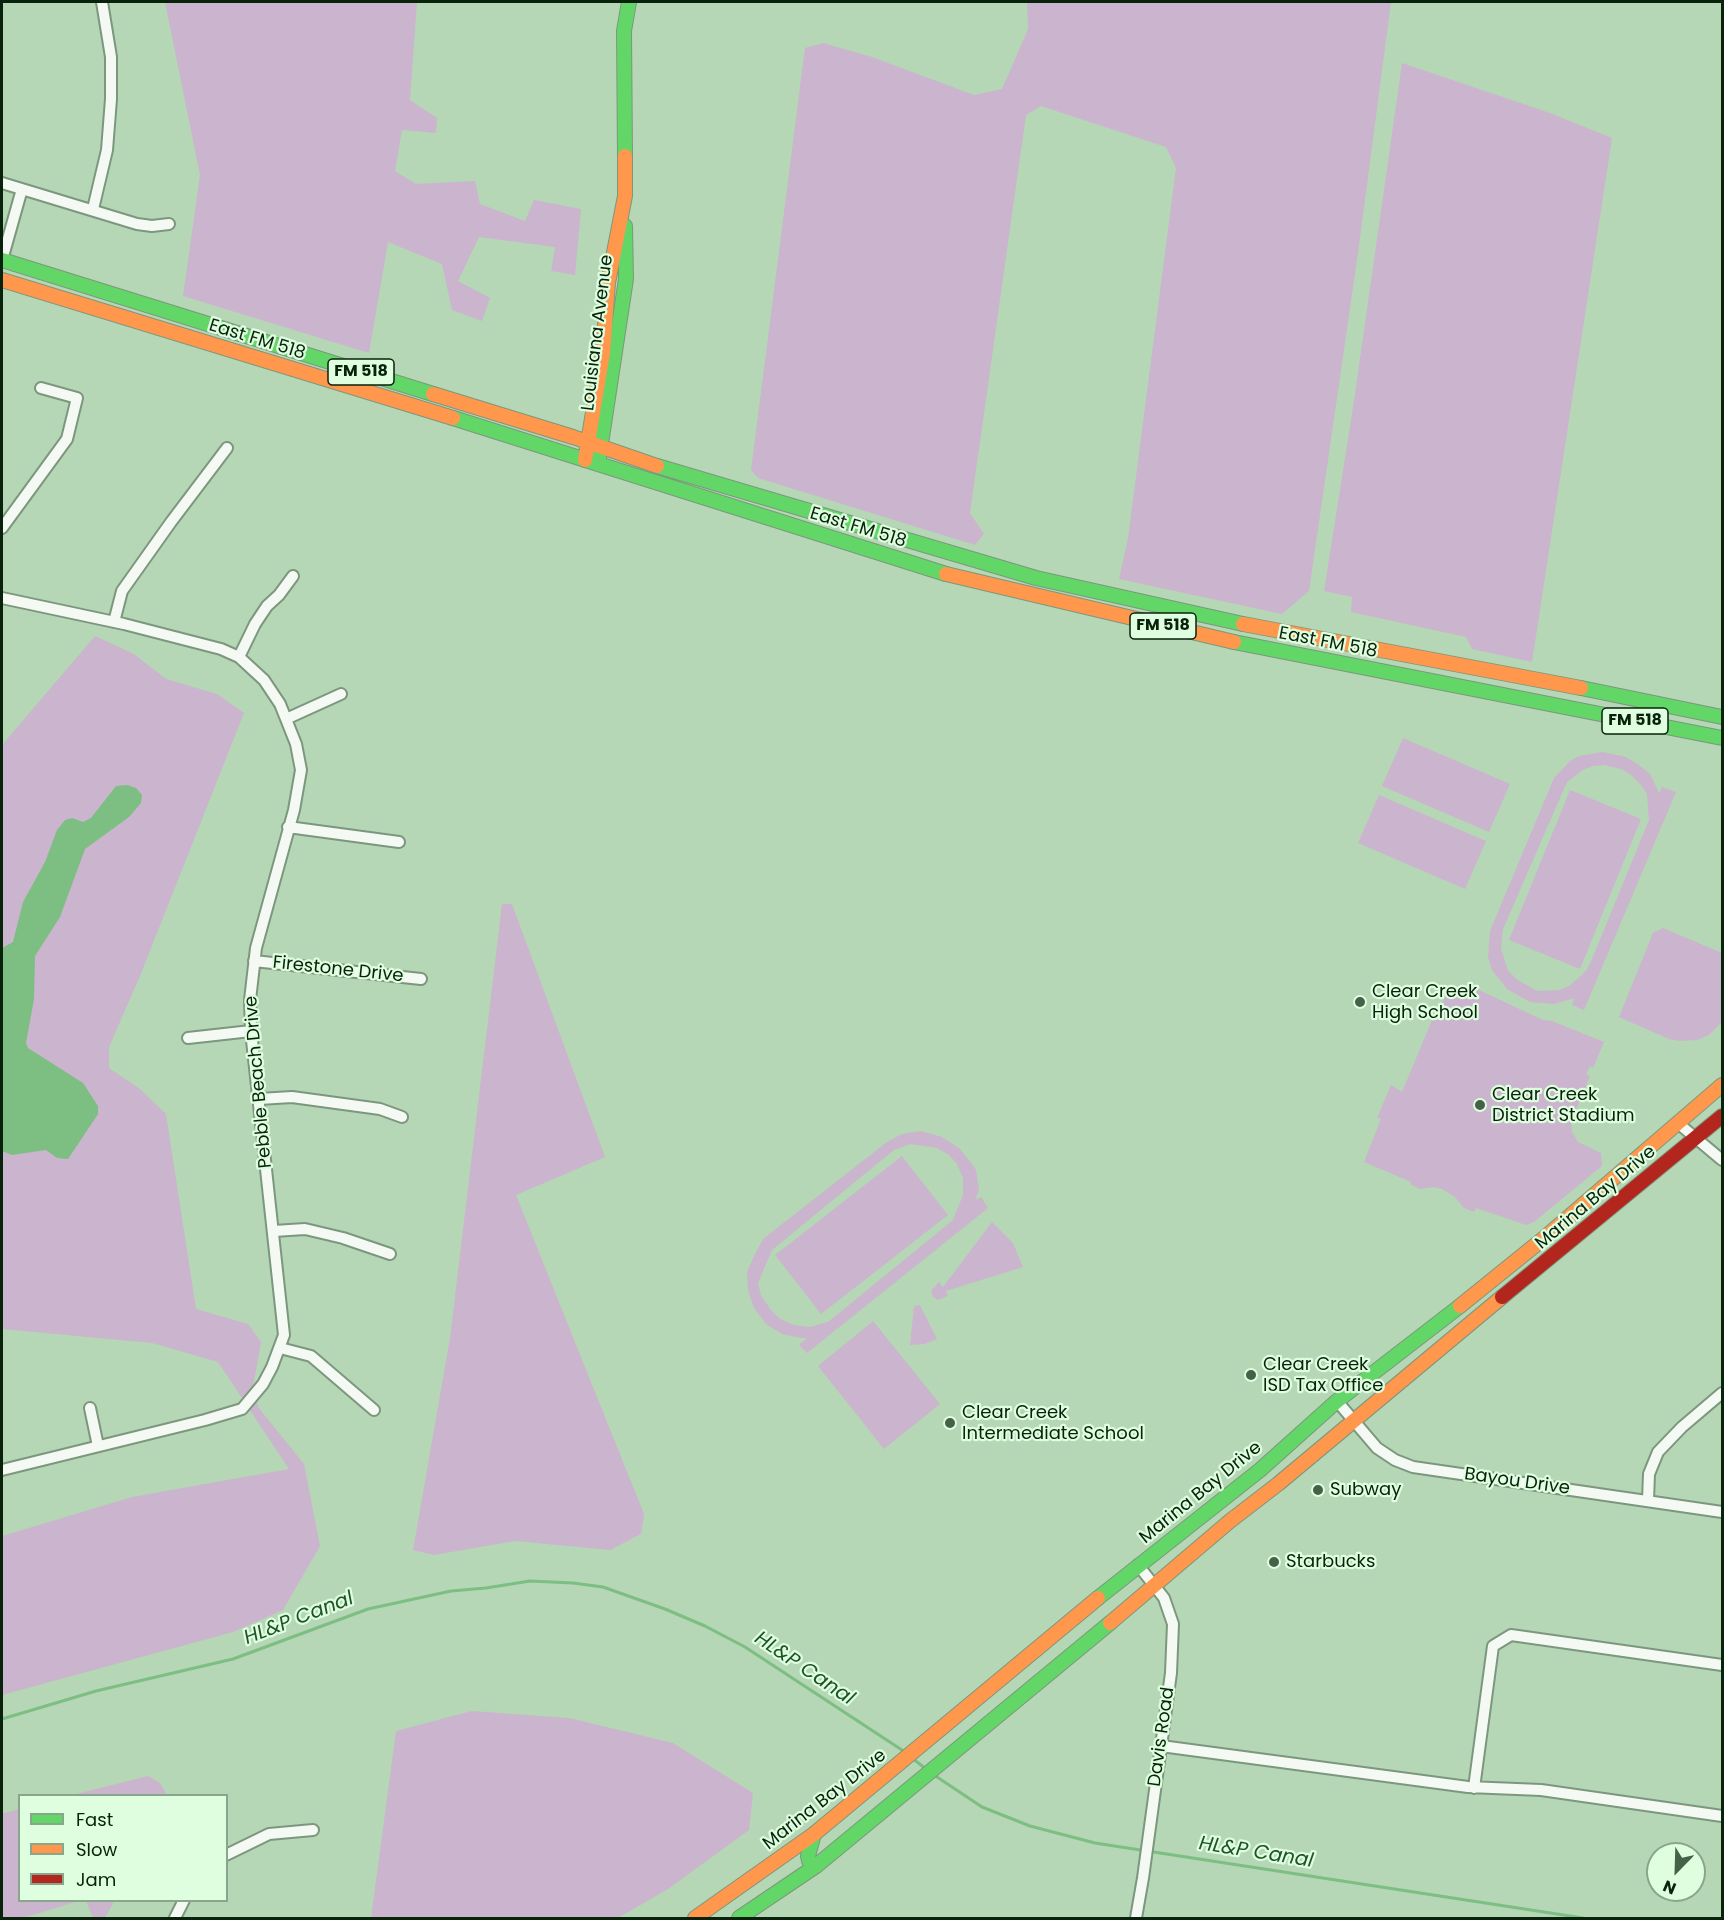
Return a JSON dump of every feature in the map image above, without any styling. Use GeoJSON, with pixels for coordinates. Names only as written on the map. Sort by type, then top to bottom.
{"type":"FeatureCollection","features":[{"type":"Feature","properties":{"kind":"main road","name":"Louisiana Avenue"},"geometry":{"type":"LineString","coordinates":[[591,463],[608,283],[625,196],[624,31],[628,2]]}},
{"type":"Feature","properties":{"kind":"main road","name":"East FM 518"},"geometry":{"type":"LineString","coordinates":[[2,260],[594,444],[642,462],[1036,578],[1256,627],[1722,716]]}},
{"type":"Feature","properties":{"kind":"main road","name":"East FM 518"},"geometry":{"type":"LineString","coordinates":[[2,280],[955,576],[1250,646],[1720,737]]}},
{"type":"Feature","properties":{"kind":"main road"},"geometry":{"type":"LineString","coordinates":[[409,405],[414,388]]}},
{"type":"Feature","properties":{"kind":"main road"},"geometry":{"type":"LineString","coordinates":[[779,522],[785,503]]}},
{"type":"Feature","properties":{"kind":"main road"},"geometry":{"type":"LineString","coordinates":[[955,576],[961,556]]}},
{"type":"Feature","properties":{"kind":"main road"},"geometry":{"type":"LineString","coordinates":[[1139,621],[1145,602]]}},
{"type":"Feature","properties":{"kind":"main road"},"geometry":{"type":"LineString","coordinates":[[1250,646],[1256,627]]}},
{"type":"Feature","properties":{"kind":"main road"},"geometry":{"type":"LineString","coordinates":[[1400,676],[1401,654]]}},
{"type":"Feature","properties":{"kind":"main road"},"geometry":{"type":"LineString","coordinates":[[1616,718],[1619,695]]}},
{"type":"Feature","properties":{"kind":"main road","name":"Marina Bay Drive"},"geometry":{"type":"LineString","coordinates":[[695,1918],[814,1834],[1138,1565],[1154,1555],[1260,1470],[1337,1401],[1543,1239],[1722,1085]]}},
{"type":"Feature","properties":{"kind":"main road","name":"Marina Bay Drive"},"geometry":{"type":"LineString","coordinates":[[739,1918],[816,1866],[1722,1116]]}},
{"type":"Feature","properties":{"kind":"main road"},"geometry":{"type":"LineString","coordinates":[[1543,1239],[1555,1255]]}},
{"type":"Feature","properties":{"kind":"main road"},"geometry":{"type":"LineString","coordinates":[[1426,1333],[1439,1349]]}},
{"type":"Feature","properties":{"kind":"main road"},"geometry":{"type":"LineString","coordinates":[[1260,1470],[1271,1490]]}},
{"type":"Feature","properties":{"kind":"main road"},"geometry":{"type":"LineString","coordinates":[[1217,1505],[1230,1521]]}},
{"type":"Feature","properties":{"kind":"main road"},"geometry":{"type":"LineString","coordinates":[[995,1684],[1013,1704]]}},
{"type":"Feature","properties":{"kind":"main road"},"geometry":{"type":"LineString","coordinates":[[814,1834],[808,1861],[816,1866]]}},
{"type":"Feature","properties":{"kind":"street"},"geometry":{"type":"LineString","coordinates":[[93,209],[107,150],[111,99],[111,57],[102,2]]}},
{"type":"Feature","properties":{"kind":"street"},"geometry":{"type":"LineString","coordinates":[[2,196],[3,184],[137,224],[152,226],[169,224]]}},
{"type":"Feature","properties":{"kind":"street"},"geometry":{"type":"LineString","coordinates":[[2,260],[22,189]]}},
{"type":"Feature","properties":{"kind":"street"},"geometry":{"type":"LineString","coordinates":[[2,528],[67,439],[77,398],[41,388]]}},
{"type":"Feature","properties":{"kind":"street"},"geometry":{"type":"LineString","coordinates":[[114,622],[122,591],[227,448]]}},
{"type":"Feature","properties":{"kind":"street"},"geometry":{"type":"LineString","coordinates":[[239,657],[255,624],[293,576]]}},
{"type":"Feature","properties":{"kind":"street","name":"Pebble Beach Drive"},"geometry":{"type":"LineString","coordinates":[[2,597],[114,622],[220,649],[239,657],[264,680],[280,704],[296,744],[301,770],[254,961],[250,1000],[251,1031],[284,1335],[280,1348],[263,1384],[242,1409],[2,1470]]}},
{"type":"Feature","properties":{"kind":"street"},"geometry":{"type":"LineString","coordinates":[[286,719],[341,694]]}},
{"type":"Feature","properties":{"kind":"street"},"geometry":{"type":"LineString","coordinates":[[1720,737],[1722,716]]}},
{"type":"Feature","properties":{"kind":"street"},"geometry":{"type":"LineString","coordinates":[[288,827],[399,842]]}},
{"type":"Feature","properties":{"kind":"street","name":"Firestone Drive"},"geometry":{"type":"LineString","coordinates":[[254,961],[422,979]]}},
{"type":"Feature","properties":{"kind":"street"},"geometry":{"type":"LineString","coordinates":[[188,1038],[251,1031]]}},
{"type":"Feature","properties":{"kind":"street"},"geometry":{"type":"LineString","coordinates":[[259,1099],[291,1097],[380,1109],[402,1117]]}},
{"type":"Feature","properties":{"kind":"street"},"geometry":{"type":"LineString","coordinates":[[1679,1124],[1722,1160]]}},
{"type":"Feature","properties":{"kind":"street"},"geometry":{"type":"LineString","coordinates":[[274,1231],[306,1228],[390,1254]]}},
{"type":"Feature","properties":{"kind":"street"},"geometry":{"type":"LineString","coordinates":[[280,1348],[311,1356],[374,1410]]}},
{"type":"Feature","properties":{"kind":"street"},"geometry":{"type":"LineString","coordinates":[[1648,1500],[1649,1474],[1658,1452],[1682,1427],[1722,1393]]}},
{"type":"Feature","properties":{"kind":"street","name":"Bayou Drive"},"geometry":{"type":"LineString","coordinates":[[1337,1401],[1377,1448],[1395,1460],[1413,1467],[1722,1512]]}},
{"type":"Feature","properties":{"kind":"street"},"geometry":{"type":"LineString","coordinates":[[90,1408],[98,1446]]}},
{"type":"Feature","properties":{"kind":"street","name":"Davis Road"},"geometry":{"type":"LineString","coordinates":[[1136,1918],[1171,1672],[1173,1624],[1164,1598],[1138,1565]]}},
{"type":"Feature","properties":{"kind":"street"},"geometry":{"type":"LineString","coordinates":[[1474,1788],[1493,1646],[1511,1635],[1722,1665]]}},
{"type":"Feature","properties":{"kind":"street"},"geometry":{"type":"LineString","coordinates":[[1161,1746],[1474,1788],[1540,1790],[1722,1816]]}},
{"type":"Feature","properties":{"kind":"street"},"geometry":{"type":"LineString","coordinates":[[228,1854],[269,1834],[313,1830]]}},
{"type":"Feature","properties":{"kind":"street"},"geometry":{"type":"LineString","coordinates":[[175,1918],[183,1902]]}},
{"type":"Feature","properties":{"kind":"shaded area"},"geometry":{"type":"Polygon","coordinates":[[[165,2],[417,2],[410,100],[437,118],[436,133],[402,130],[395,171],[416,184],[475,181],[480,204],[525,221],[534,200],[581,209],[575,275],[551,271],[555,247],[479,237],[458,281],[490,298],[482,321],[452,310],[442,264],[388,242],[369,353],[183,296],[200,175],[165,2]]]}},
{"type":"Feature","properties":{"kind":"shaded area"},"geometry":{"type":"Polygon","coordinates":[[[1027,2],[1391,2],[1358,253],[1309,591],[1282,614],[1119,579],[1128,538],[1176,168],[1166,147],[1041,106],[1026,115],[970,513],[984,534],[975,545],[758,478],[751,470],[805,48],[823,43],[872,57],[974,95],[1002,89],[1028,29],[1027,2]]]}},
{"type":"Feature","properties":{"kind":"shaded area"},"geometry":{"type":"Polygon","coordinates":[[[1402,63],[1550,113],[1612,138],[1532,662],[1472,649],[1466,637],[1351,612],[1352,597],[1324,591],[1354,401],[1402,63]]]}},
{"type":"Feature","properties":{"kind":"shaded area"},"geometry":{"type":"Polygon","coordinates":[[[95,636],[134,654],[166,679],[217,694],[244,713],[140,976],[109,1047],[109,1068],[140,1089],[166,1114],[196,1309],[248,1324],[261,1342],[253,1387],[258,1407],[304,1464],[320,1546],[283,1610],[233,1632],[2,1695],[2,1536],[132,1497],[289,1469],[218,1362],[152,1343],[2,1329],[2,745],[95,636]]]}},
{"type":"Feature","properties":{"kind":"shaded area"},"geometry":{"type":"Polygon","coordinates":[[[1403,738],[1510,784],[1489,832],[1382,786],[1403,738]]]}},
{"type":"Feature","properties":{"kind":"shaded area"},"geometry":{"type":"Polygon","coordinates":[[[1603,752],[1626,757],[1650,774],[1659,793],[1662,787],[1676,792],[1584,1010],[1572,1005],[1574,998],[1554,1004],[1530,1002],[1507,989],[1492,970],[1488,957],[1490,931],[1554,778],[1570,761],[1579,756],[1603,752]],[[1604,765],[1593,766],[1583,770],[1567,782],[1503,929],[1501,948],[1508,971],[1537,991],[1560,990],[1569,986],[1585,972],[1649,820],[1647,794],[1631,775],[1621,769],[1604,765]]]}},
{"type":"Feature","properties":{"kind":"shaded area"},"geometry":{"type":"Polygon","coordinates":[[[127,785],[136,788],[142,795],[141,803],[129,817],[85,849],[60,917],[35,956],[34,999],[26,1043],[28,1048],[83,1083],[98,1106],[98,1114],[68,1159],[57,1158],[46,1150],[12,1155],[2,1151],[2,948],[13,942],[23,902],[45,862],[57,830],[65,820],[72,818],[83,822],[91,818],[116,786],[127,785]]]}},
{"type":"Feature","properties":{"kind":"shaded area"},"geometry":{"type":"Polygon","coordinates":[[[1570,790],[1641,819],[1580,969],[1509,940],[1570,790]]]}},
{"type":"Feature","properties":{"kind":"shaded area"},"geometry":{"type":"Polygon","coordinates":[[[1379,795],[1486,841],[1465,889],[1358,843],[1379,795]]]}},
{"type":"Feature","properties":{"kind":"shaded area"},"geometry":{"type":"Polygon","coordinates":[[[502,904],[512,904],[605,1157],[516,1195],[644,1514],[641,1534],[610,1550],[515,1541],[434,1555],[413,1550],[450,1338],[502,904]]]}},
{"type":"Feature","properties":{"kind":"shaded area"},"geometry":{"type":"Polygon","coordinates":[[[1663,928],[1722,953],[1722,1022],[1709,1035],[1697,1040],[1669,1039],[1619,1017],[1653,933],[1663,928]]]}},
{"type":"Feature","properties":{"kind":"shaded area","name":"Clear Creek District Stadium"},"geometry":{"type":"Polygon","coordinates":[[[1468,985],[1543,1020],[1552,1021],[1604,1042],[1593,1068],[1590,1066],[1586,1074],[1590,1076],[1571,1122],[1572,1132],[1578,1142],[1601,1153],[1602,1166],[1534,1222],[1526,1225],[1476,1208],[1474,1212],[1464,1208],[1455,1197],[1442,1189],[1433,1187],[1420,1189],[1410,1184],[1411,1182],[1364,1162],[1381,1119],[1377,1118],[1391,1085],[1402,1092],[1437,1008],[1442,1004],[1448,990],[1453,992],[1468,985]]]}},
{"type":"Feature","properties":{"kind":"shaded area"},"geometry":{"type":"Polygon","coordinates":[[[921,1131],[942,1137],[959,1148],[976,1170],[979,1190],[975,1200],[981,1197],[988,1208],[807,1353],[799,1345],[807,1338],[782,1334],[766,1324],[754,1308],[748,1291],[747,1272],[753,1258],[763,1239],[887,1142],[902,1134],[921,1131]],[[910,1144],[894,1150],[772,1250],[758,1283],[761,1295],[780,1319],[794,1325],[810,1327],[828,1322],[953,1220],[963,1195],[963,1178],[957,1164],[949,1155],[937,1148],[910,1144]]]}},
{"type":"Feature","properties":{"kind":"shaded area"},"geometry":{"type":"Polygon","coordinates":[[[902,1156],[948,1215],[821,1314],[775,1255],[902,1156]]]}},
{"type":"Feature","properties":{"kind":"shaded area"},"geometry":{"type":"Polygon","coordinates":[[[992,1222],[1013,1243],[1023,1267],[946,1291],[948,1296],[938,1300],[933,1297],[931,1291],[939,1282],[943,1287],[992,1222]]]}},
{"type":"Feature","properties":{"kind":"shaded area"},"geometry":{"type":"Polygon","coordinates":[[[920,1305],[937,1339],[925,1344],[910,1345],[914,1306],[920,1305]]]}},
{"type":"Feature","properties":{"kind":"shaded area"},"geometry":{"type":"Polygon","coordinates":[[[873,1321],[940,1404],[884,1449],[818,1366],[873,1321]]]}},
{"type":"Feature","properties":{"kind":"shaded area"},"geometry":{"type":"Polygon","coordinates":[[[472,1711],[569,1718],[673,1743],[753,1793],[749,1830],[668,1889],[618,1918],[371,1918],[396,1731],[472,1711]]]}},
{"type":"Feature","properties":{"kind":"shaded area"},"geometry":{"type":"Polygon","coordinates":[[[148,1776],[160,1783],[166,1794],[76,1794],[148,1776]]]}},
{"type":"Feature","properties":{"kind":"shaded area"},"geometry":{"type":"Polygon","coordinates":[[[18,1809],[18,1902],[75,1902],[30,1916],[2,1918],[2,1814],[18,1809]]]}},
{"type":"Feature","properties":{"kind":"shaded area"},"geometry":{"type":"Polygon","coordinates":[[[86,1902],[113,1902],[105,1918],[93,1918],[86,1902]]]}},
{"type":"Feature","properties":{"kind":"waterway","name":"HL&P Canal"},"geometry":{"type":"LineString","coordinates":[[2,1719],[96,1691],[233,1659],[368,1609],[451,1591],[530,1581],[603,1587],[705,1626],[745,1647],[905,1752]]}},
{"type":"Feature","properties":{"kind":"waterway","name":"HL&P Canal"},"geometry":{"type":"LineString","coordinates":[[912,1758],[926,1769]]}},
{"type":"Feature","properties":{"kind":"waterway","name":"HL&P Canal"},"geometry":{"type":"LineString","coordinates":[[934,1775],[982,1807],[1030,1826],[1095,1843],[1583,1918]]}},
{"type":"Feature","properties":{"kind":"traffic: fast"},"geometry":{"type":"LineString","coordinates":[[625,156],[624,31],[629,2]]}},
{"type":"Feature","properties":{"kind":"traffic: fast"},"geometry":{"type":"LineString","coordinates":[[599,457],[626,279],[625,226]]}},
{"type":"Feature","properties":{"kind":"traffic: fast"},"geometry":{"type":"LineString","coordinates":[[2,260],[433,394]]}},
{"type":"Feature","properties":{"kind":"traffic: fast"},"geometry":{"type":"LineString","coordinates":[[453,418],[946,574]]}},
{"type":"Feature","properties":{"kind":"traffic: fast"},"geometry":{"type":"LineString","coordinates":[[657,466],[1036,578],[1243,624]]}},
{"type":"Feature","properties":{"kind":"traffic: fast"},"geometry":{"type":"LineString","coordinates":[[1234,642],[1722,738]]}},
{"type":"Feature","properties":{"kind":"traffic: fast"},"geometry":{"type":"LineString","coordinates":[[1581,688],[1722,717]]}},
{"type":"Feature","properties":{"kind":"traffic: fast"},"geometry":{"type":"LineString","coordinates":[[1098,1598],[1260,1470],[1337,1401],[1460,1306]]}},
{"type":"Feature","properties":{"kind":"traffic: fast"},"geometry":{"type":"LineString","coordinates":[[739,1918],[816,1866],[1110,1623]]}},
{"type":"Feature","properties":{"kind":"traffic: fast"},"geometry":{"type":"LineString","coordinates":[[814,1834],[808,1856],[809,1861],[816,1866]]}},
{"type":"Feature","properties":{"kind":"traffic: slow"},"geometry":{"type":"LineString","coordinates":[[585,460],[603,353],[608,283],[625,196],[625,156]]}},
{"type":"Feature","properties":{"kind":"traffic: slow"},"geometry":{"type":"LineString","coordinates":[[2,280],[453,418]]}},
{"type":"Feature","properties":{"kind":"traffic: slow"},"geometry":{"type":"LineString","coordinates":[[433,394],[573,437],[657,466]]}},
{"type":"Feature","properties":{"kind":"traffic: slow"},"geometry":{"type":"LineString","coordinates":[[946,574],[1234,642]]}},
{"type":"Feature","properties":{"kind":"traffic: slow"},"geometry":{"type":"LineString","coordinates":[[1243,624],[1581,688]]}},
{"type":"Feature","properties":{"kind":"traffic: slow"},"geometry":{"type":"LineString","coordinates":[[1460,1306],[1543,1239],[1722,1085]]}},
{"type":"Feature","properties":{"kind":"traffic: slow"},"geometry":{"type":"LineString","coordinates":[[1110,1623],[1502,1297]]}},
{"type":"Feature","properties":{"kind":"traffic: slow"},"geometry":{"type":"LineString","coordinates":[[695,1918],[814,1834],[1098,1598]]}},
{"type":"Feature","properties":{"kind":"traffic: jam"},"geometry":{"type":"LineString","coordinates":[[1502,1297],[1722,1116]]}},
{"type":"Feature","properties":{"kind":"place","name":"Clear Creek High School"},"geometry":{"type":"Point","coordinates":[1360,1002]}},
{"type":"Feature","properties":{"kind":"place","name":"Clear Creek District Stadium"},"geometry":{"type":"Point","coordinates":[1480,1105]}},
{"type":"Feature","properties":{"kind":"place","name":"Clear Creek ISD Tax Office"},"geometry":{"type":"Point","coordinates":[1251,1375]}},
{"type":"Feature","properties":{"kind":"place","name":"Clear Creek Intermediate School"},"geometry":{"type":"Point","coordinates":[950,1423]}},
{"type":"Feature","properties":{"kind":"place","name":"Subway"},"geometry":{"type":"Point","coordinates":[1318,1490]}},
{"type":"Feature","properties":{"kind":"place","name":"Starbucks"},"geometry":{"type":"Point","coordinates":[1274,1562]}}]}
